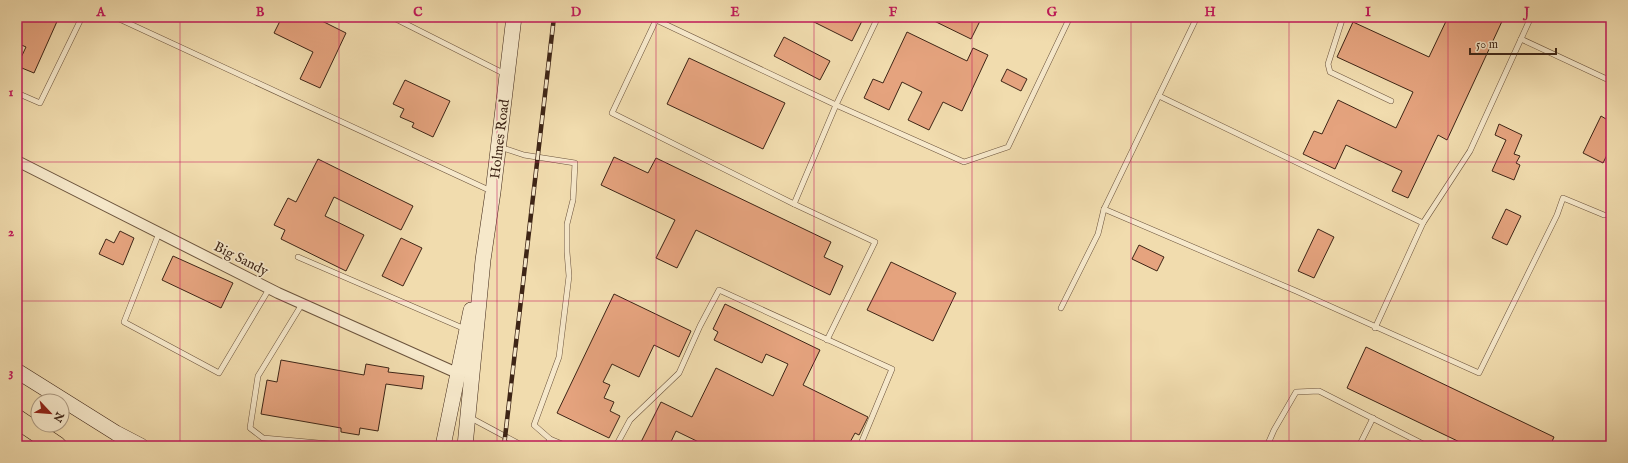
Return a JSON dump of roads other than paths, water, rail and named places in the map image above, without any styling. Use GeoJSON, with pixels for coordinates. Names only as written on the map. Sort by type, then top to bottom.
{"type":"FeatureCollection","features":[{"type":"Feature","properties":{"kind":"highway"},"geometry":{"type":"LineString","coordinates":[[17,419],[57,446]]}},
{"type":"Feature","properties":{"kind":"highway"},"geometry":{"type":"LineString","coordinates":[[17,430],[49,446]]}},
{"type":"Feature","properties":{"kind":"main road","name":"Holmes Road"},"geometry":{"type":"LineString","coordinates":[[465,446],[483,260],[494,192],[514,17]]}},
{"type":"Feature","properties":{"kind":"main road","name":"Holmes Road"},"geometry":{"type":"LineString","coordinates":[[443,446],[466,329],[483,260]]}},
{"type":"Feature","properties":{"kind":"main road"},"geometry":{"type":"LineString","coordinates":[[17,371],[116,433],[141,446]]}},
{"type":"Feature","properties":{"kind":"street","name":"Big Sandy"},"geometry":{"type":"LineString","coordinates":[[17,162],[269,289],[457,373]]}},
{"type":"Feature","properties":{"kind":"lane"},"geometry":{"type":"LineString","coordinates":[[17,93],[40,103],[82,17]]}},
{"type":"Feature","properties":{"kind":"lane"},"geometry":{"type":"LineString","coordinates":[[115,17],[494,192]]}},
{"type":"Feature","properties":{"kind":"lane"},"geometry":{"type":"LineString","coordinates":[[392,17],[507,75]]}},
{"type":"Feature","properties":{"kind":"lane"},"geometry":{"type":"LineString","coordinates":[[650,17],[836,105],[964,162],[1008,147],[1070,17]]}},
{"type":"Feature","properties":{"kind":"lane"},"geometry":{"type":"LineString","coordinates":[[794,204],[836,105],[878,17]]}},
{"type":"Feature","properties":{"kind":"lane"},"geometry":{"type":"LineString","coordinates":[[1061,308],[1098,234],[1104,209],[1197,17]]}},
{"type":"Feature","properties":{"kind":"lane"},"geometry":{"type":"LineString","coordinates":[[1343,17],[1328,64],[1330,72],[1391,101]]}},
{"type":"Feature","properties":{"kind":"lane"},"geometry":{"type":"LineString","coordinates":[[1375,328],[1422,223],[1470,151],[1531,17]]}},
{"type":"Feature","properties":{"kind":"lane"},"geometry":{"type":"LineString","coordinates":[[656,20],[612,113],[794,204],[875,242],[828,340]]}},
{"type":"Feature","properties":{"kind":"lane"},"geometry":{"type":"LineString","coordinates":[[1521,39],[1611,81]]}},
{"type":"Feature","properties":{"kind":"lane"},"geometry":{"type":"LineString","coordinates":[[1159,96],[1422,223]]}},
{"type":"Feature","properties":{"kind":"lane"},"geometry":{"type":"LineString","coordinates":[[499,146],[524,155],[575,163],[573,200],[567,224],[569,276],[559,358],[534,425],[550,438],[567,446]]}},
{"type":"Feature","properties":{"kind":"lane"},"geometry":{"type":"LineString","coordinates":[[1104,209],[1296,291],[1479,374],[1557,215],[1563,198],[1604,215]]}},
{"type":"Feature","properties":{"kind":"lane"},"geometry":{"type":"LineString","coordinates":[[159,233],[124,322],[219,373],[269,289]]}},
{"type":"Feature","properties":{"kind":"lane"},"geometry":{"type":"LineString","coordinates":[[298,256],[466,329]]}},
{"type":"Feature","properties":{"kind":"lane"},"geometry":{"type":"LineString","coordinates":[[616,446],[630,420],[679,374],[700,326],[719,290],[892,370],[860,446]]}},
{"type":"Feature","properties":{"kind":"lane"},"geometry":{"type":"LineString","coordinates":[[302,304],[258,376],[250,428],[263,438],[352,446]]}},
{"type":"Feature","properties":{"kind":"lane"},"geometry":{"type":"LineString","coordinates":[[1267,446],[1274,430],[1296,392],[1320,391],[1427,446]]}},
{"type":"Feature","properties":{"kind":"lane"},"geometry":{"type":"LineString","coordinates":[[469,417],[523,446]]}},
{"type":"Feature","properties":{"kind":"lane"},"geometry":{"type":"LineString","coordinates":[[1359,446],[1373,418]]}},
{"type":"Feature","properties":{"kind":"lane"},"geometry":{"type":"LineString","coordinates":[[547,446],[550,438]]}},
{"type":"Feature","properties":{"kind":"railway"},"geometry":{"type":"LineString","coordinates":[[504,446],[554,17]]}}]}
